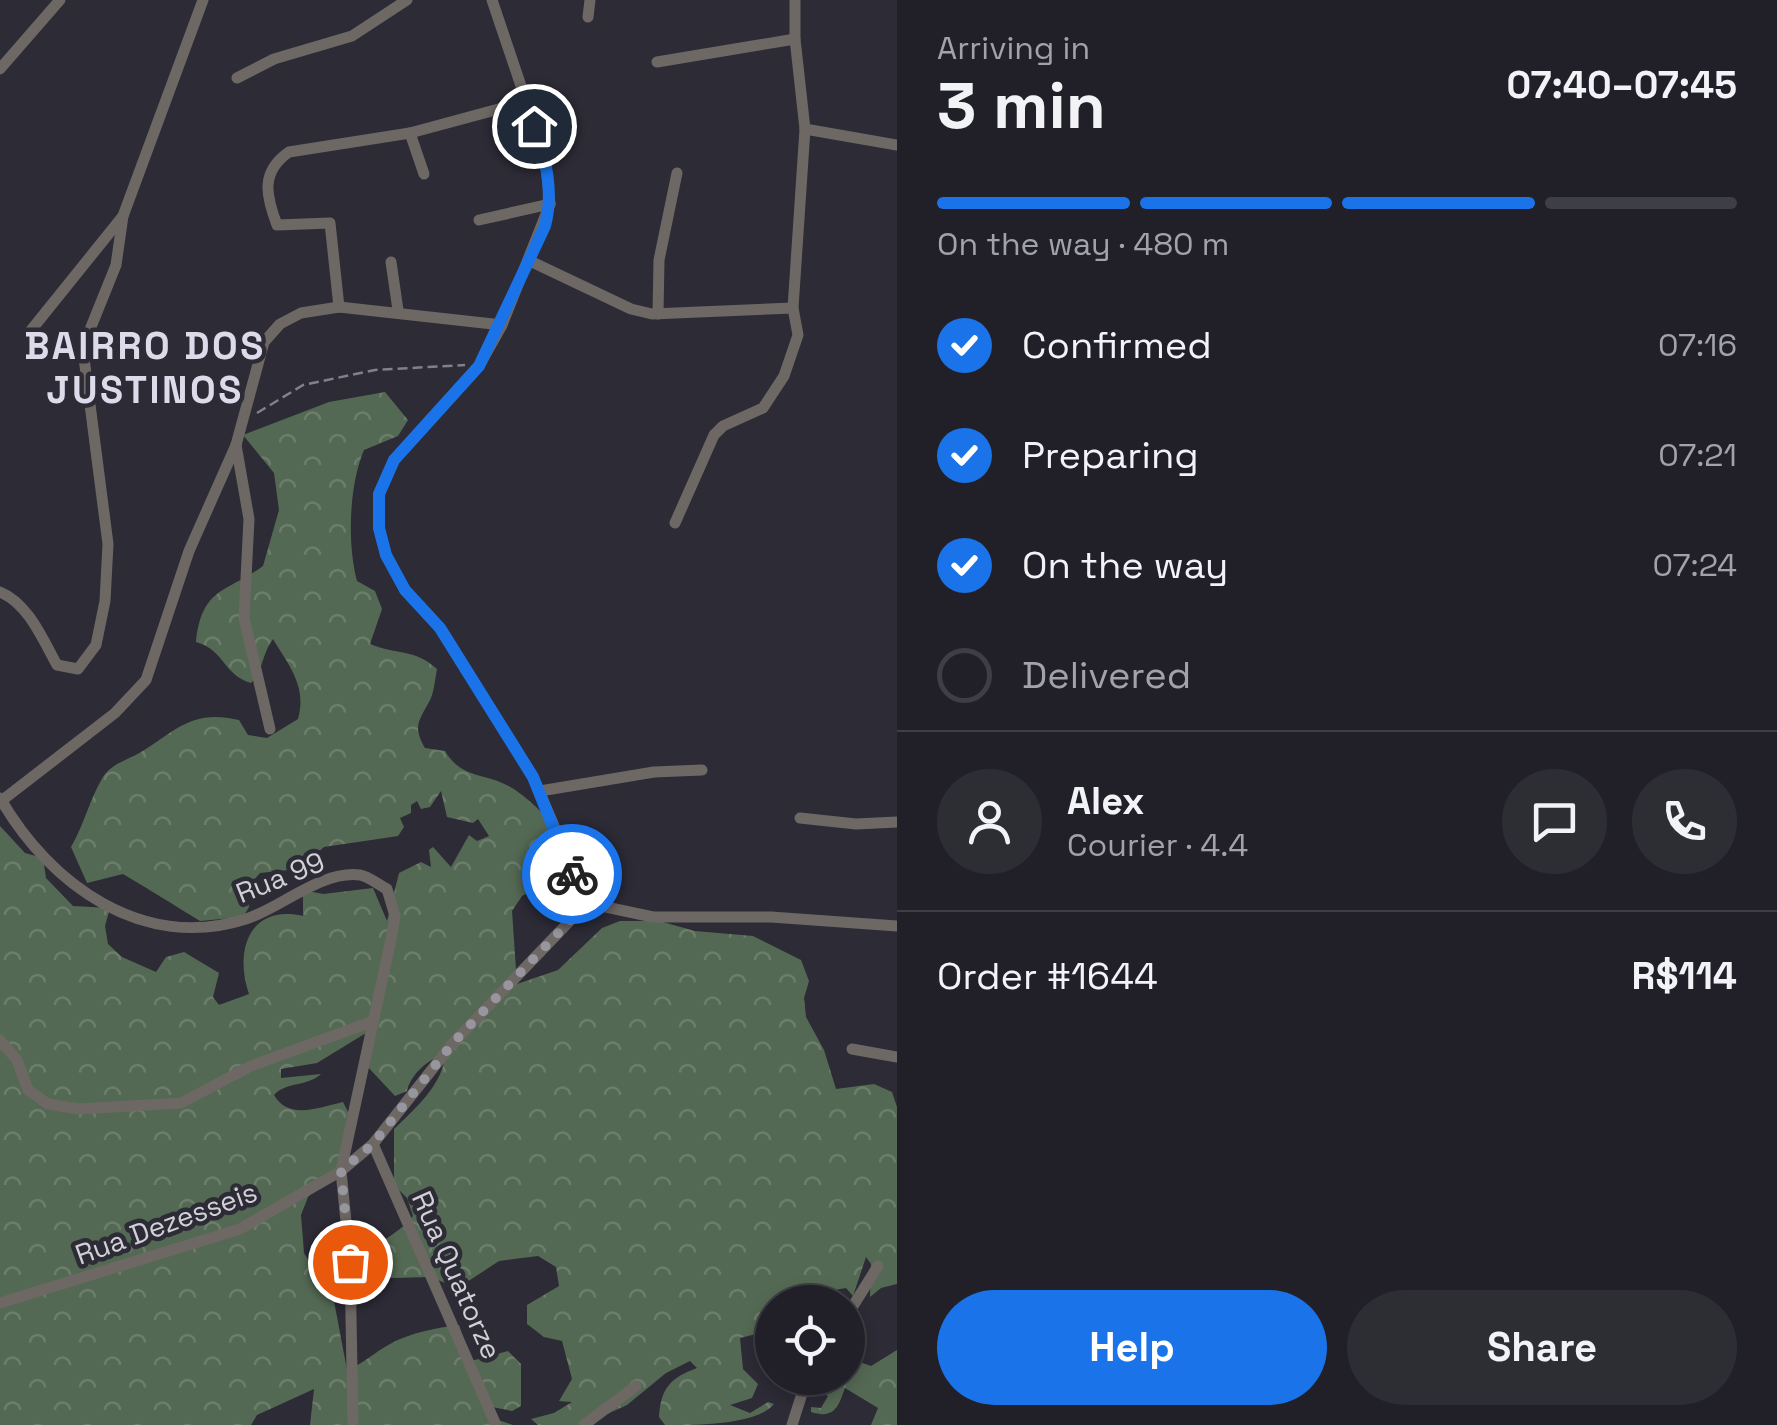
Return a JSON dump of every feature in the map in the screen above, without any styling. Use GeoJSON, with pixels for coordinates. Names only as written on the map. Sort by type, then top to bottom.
{"type":"FeatureCollection","features":[{"type":"Feature","properties":{"kind":"street"},"geometry":{"type":"LineString","coordinates":[[0,69],[60,0]]}},
{"type":"Feature","properties":{"kind":"street"},"geometry":{"type":"LineString","coordinates":[[0,592],[12,597],[36,626],[58,666],[78,669],[96,645],[105,601],[108,544],[84,358],[91,327],[116,265],[124,216],[203,0]]}},
{"type":"Feature","properties":{"kind":"street"},"geometry":{"type":"LineString","coordinates":[[238,78],[274,59],[352,36],[408,0]]}},
{"type":"Feature","properties":{"kind":"street"},"geometry":{"type":"LineString","coordinates":[[492,0],[545,157],[550,204],[502,325],[479,366],[394,460],[379,494],[379,528],[386,555],[405,590],[440,628],[540,792],[587,903],[653,917],[771,917],[897,926]]}},
{"type":"Feature","properties":{"kind":"street"},"geometry":{"type":"LineString","coordinates":[[588,17],[590,0]]}},
{"type":"Feature","properties":{"kind":"street"},"geometry":{"type":"LineString","coordinates":[[675,523],[714,435],[723,426],[763,408],[778,388],[798,335],[794,308],[805,130],[794,39],[795,0]]}},
{"type":"Feature","properties":{"kind":"street"},"geometry":{"type":"LineString","coordinates":[[657,62],[794,39]]}},
{"type":"Feature","properties":{"kind":"street"},"geometry":{"type":"LineString","coordinates":[[339,307],[330,223],[276,226],[265,194],[269,174],[289,152],[410,133],[525,102]]}},
{"type":"Feature","properties":{"kind":"street"},"geometry":{"type":"LineString","coordinates":[[805,130],[897,145]]}},
{"type":"Feature","properties":{"kind":"street"},"geometry":{"type":"LineString","coordinates":[[410,133],[424,174]]}},
{"type":"Feature","properties":{"kind":"street"},"geometry":{"type":"LineString","coordinates":[[658,314],[659,260],[677,173]]}},
{"type":"Feature","properties":{"kind":"street"},"geometry":{"type":"LineString","coordinates":[[479,220],[550,204]]}},
{"type":"Feature","properties":{"kind":"street"},"geometry":{"type":"LineString","coordinates":[[28,334],[124,216]]}},
{"type":"Feature","properties":{"kind":"street"},"geometry":{"type":"LineString","coordinates":[[530,261],[631,310],[658,314],[794,308]]}},
{"type":"Feature","properties":{"kind":"street"},"geometry":{"type":"LineString","coordinates":[[391,262],[398,310]]}},
{"type":"Feature","properties":{"kind":"street"},"geometry":{"type":"LineString","coordinates":[[0,801],[115,714],[146,680],[190,551],[236,444],[264,342],[280,324],[301,313],[339,307],[398,310],[502,325]]}},
{"type":"Feature","properties":{"kind":"street"},"geometry":{"type":"LineString","coordinates":[[236,444],[248,519],[244,618],[270,729]]}},
{"type":"Feature","properties":{"kind":"street"},"geometry":{"type":"LineString","coordinates":[[540,792],[654,772],[702,770]]}},
{"type":"Feature","properties":{"kind":"street","name":"Rua 99"},"geometry":{"type":"LineString","coordinates":[[0,801],[20,832],[72,886],[148,925],[208,928],[248,919],[330,880],[360,875],[387,889],[395,916],[372,1022]]}},
{"type":"Feature","properties":{"kind":"street"},"geometry":{"type":"LineString","coordinates":[[800,818],[856,824],[897,822]]}},
{"type":"Feature","properties":{"kind":"street","name":"Rua Dezesseis"},"geometry":{"type":"LineString","coordinates":[[0,1303],[240,1229],[341,1171],[373,1144],[453,1043],[587,903]]}},
{"type":"Feature","properties":{"kind":"street"},"geometry":{"type":"LineString","coordinates":[[0,1040],[17,1060],[28,1090],[48,1104],[96,1108],[181,1103],[251,1066],[372,1022]]}},
{"type":"Feature","properties":{"kind":"street"},"geometry":{"type":"LineString","coordinates":[[353,1425],[350,1262],[341,1171],[372,1022]]}},
{"type":"Feature","properties":{"kind":"street"},"geometry":{"type":"LineString","coordinates":[[852,1049],[897,1057]]}},
{"type":"Feature","properties":{"kind":"street","name":"Rua Quatorze"},"geometry":{"type":"LineString","coordinates":[[373,1144],[496,1425]]}},
{"type":"Feature","properties":{"kind":"street"},"geometry":{"type":"LineString","coordinates":[[865,1287],[878,1266]]}},
{"type":"Feature","properties":{"kind":"street"},"geometry":{"type":"LineString","coordinates":[[584,1425],[636,1386]]}},
{"type":"Feature","properties":{"kind":"street"},"geometry":{"type":"LineString","coordinates":[[792,1425],[802,1395]]}},
{"type":"Feature","properties":{"kind":"path"},"geometry":{"type":"LineString","coordinates":[[239,424],[302,385],[375,370],[448,364],[479,366]]}},
{"type":"Feature","properties":{"kind":"green space"},"geometry":{"type":"Polygon","coordinates":[[[385,392],[408,420],[398,436],[364,450],[355,480],[352,550],[357,581],[375,591],[382,609],[370,644],[412,655],[437,669],[432,695],[418,725],[425,748],[445,751],[459,767],[520,793],[576,851],[571,870],[522,896],[512,911],[517,984],[558,970],[602,928],[620,921],[659,921],[695,931],[753,936],[801,960],[809,981],[804,998],[806,1017],[824,1050],[836,1089],[874,1084],[892,1092],[897,1107],[897,1284],[881,1288],[870,1297],[871,1264],[866,1257],[857,1285],[755,1285],[755,1334],[740,1338],[743,1369],[755,1381],[755,1391],[752,1398],[730,1405],[750,1413],[768,1402],[774,1404],[766,1411],[740,1420],[665,1425],[659,1417],[665,1391],[674,1380],[697,1368],[690,1361],[666,1373],[627,1405],[583,1425],[538,1425],[531,1419],[554,1413],[572,1402],[559,1401],[572,1379],[562,1341],[544,1337],[527,1324],[527,1305],[559,1286],[556,1267],[538,1256],[499,1261],[467,1282],[448,1284],[430,1277],[392,1278],[374,1273],[372,1254],[413,1216],[407,1198],[394,1185],[394,1129],[434,1086],[445,1055],[427,1063],[416,1073],[407,1091],[395,1096],[367,1066],[366,1033],[317,1063],[281,1069],[281,1078],[321,1074],[274,1095],[280,1103],[296,1110],[343,1102],[351,1118],[348,1156],[308,1197],[301,1215],[304,1253],[334,1301],[347,1370],[407,1336],[459,1325],[471,1361],[508,1351],[521,1364],[521,1406],[512,1411],[492,1407],[498,1420],[513,1425],[310,1425],[314,1389],[257,1415],[251,1425],[0,1425],[0,826],[25,853],[43,858],[46,878],[73,906],[110,908],[105,926],[108,944],[122,957],[156,972],[166,957],[184,952],[219,973],[213,997],[219,1005],[249,994],[244,962],[250,934],[270,917],[303,916],[303,890],[323,894],[373,888],[387,921],[399,873],[421,862],[431,867],[429,850],[433,847],[451,867],[469,835],[477,841],[489,836],[478,819],[473,823],[447,817],[441,791],[430,807],[421,809],[417,801],[411,805],[411,813],[400,818],[404,827],[398,836],[324,847],[299,869],[260,873],[247,888],[249,907],[243,917],[200,921],[123,874],[87,883],[71,847],[107,772],[175,729],[197,719],[223,717],[239,720],[248,735],[267,738],[298,719],[299,687],[273,639],[251,683],[196,642],[210,601],[263,566],[279,510],[274,473],[243,435],[329,402],[385,392]]]}},
{"type":"Feature","properties":{"kind":"green space"},"geometry":{"type":"Polygon","coordinates":[[[897,1350],[897,1425],[871,1425],[878,1408],[857,1395],[865,1395],[865,1364],[871,1366],[897,1350]]]}},
{"type":"Feature","properties":{"kind":"green space"},"geometry":{"type":"Polygon","coordinates":[[[842,1395],[831,1412],[811,1412],[811,1407],[821,1408],[828,1396],[842,1395]]]}},
{"type":"Feature","properties":{"kind":"way so far"},"geometry":{"type":"LineString","coordinates":[[350,1262],[341,1171],[373,1144],[453,1043],[484,1015],[587,903],[572,874]]}},
{"type":"Feature","properties":{"kind":"district","name":"BAIRRO DOS JUSTINOS"},"geometry":{"type":"Point","coordinates":[145,368]}},
{"type":"Feature","properties":{"kind":"route"},"geometry":{"type":"LineString","coordinates":[[534,126],[545,157],[550,204],[545,226],[502,325],[479,366],[394,460],[379,494],[379,528],[386,555],[405,590],[440,628],[533,777],[572,874]]}}]}
